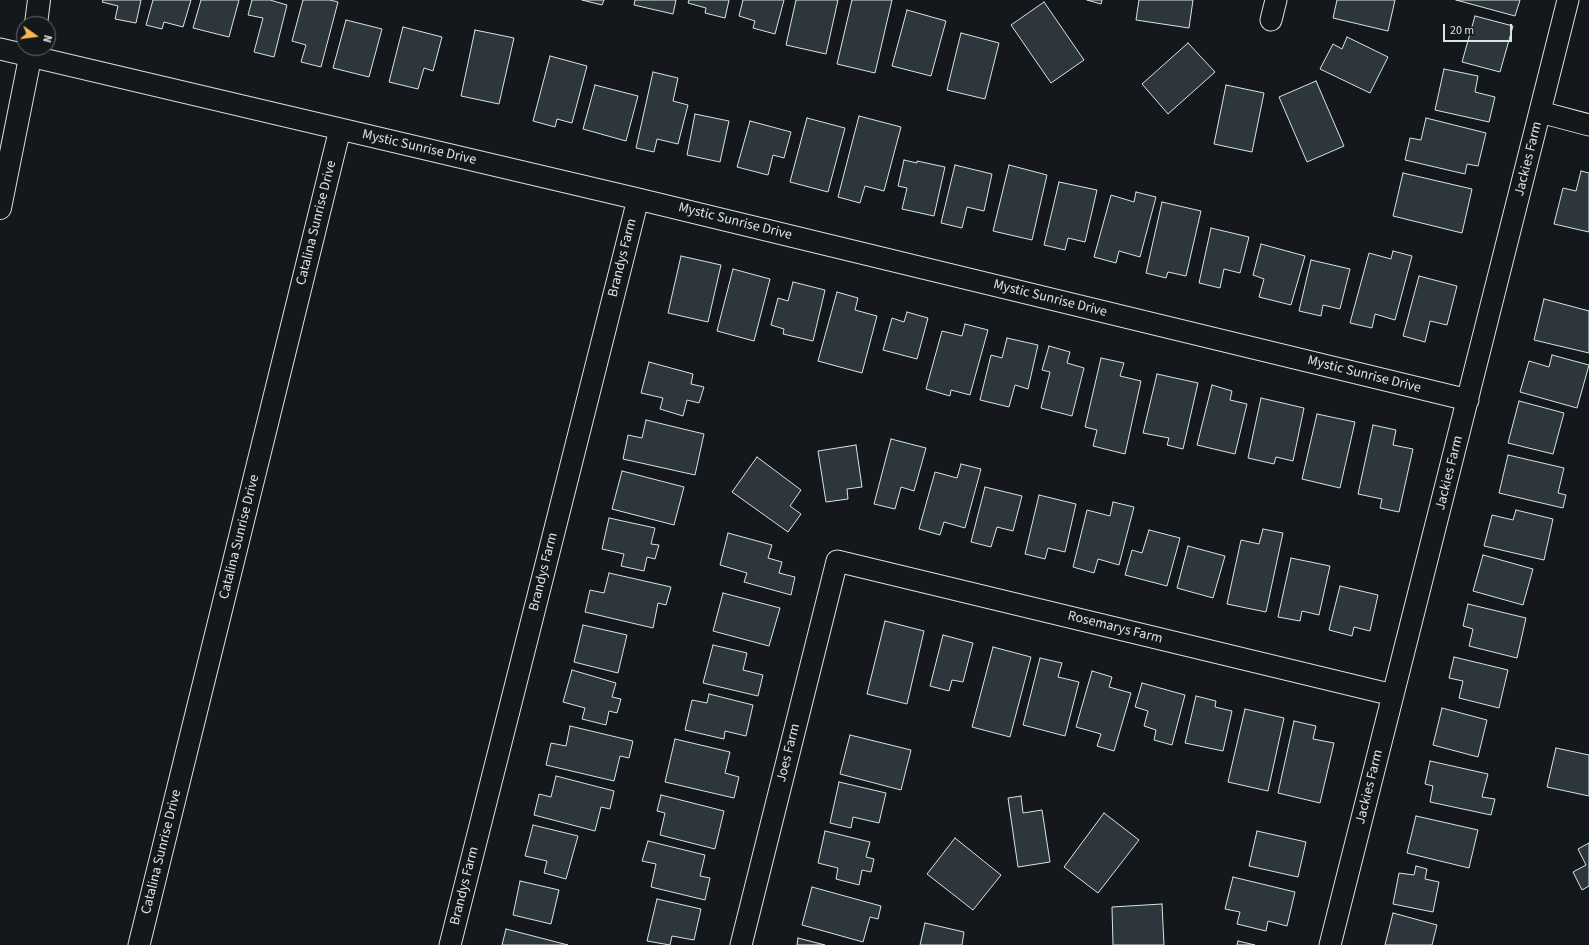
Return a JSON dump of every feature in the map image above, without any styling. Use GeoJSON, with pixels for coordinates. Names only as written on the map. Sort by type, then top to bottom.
{"type":"FeatureCollection","features":[{"type":"Feature","properties":{"kind":"street"},"geometry":{"type":"LineString","coordinates":[[37,16],[40,0]]}},
{"type":"Feature","properties":{"kind":"street","name":"Jackies Farm"},"geometry":{"type":"LineString","coordinates":[[1330,945],[1568,0]]}},
{"type":"Feature","properties":{"kind":"street","name":"Mystic Sunrise Drive"},"geometry":{"type":"LineString","coordinates":[[0,49],[16,51]]}},
{"type":"Feature","properties":{"kind":"street"},"geometry":{"type":"LineString","coordinates":[[0,208],[30,56]]}},
{"type":"Feature","properties":{"kind":"street","name":"Mystic Sunrise Drive"},"geometry":{"type":"LineString","coordinates":[[47,56],[340,129],[638,199],[1468,400]]}},
{"type":"Feature","properties":{"kind":"street"},"geometry":{"type":"LineString","coordinates":[[1540,112],[1589,124]]}},
{"type":"Feature","properties":{"kind":"street","name":"Catalina Sunrise Drive"},"geometry":{"type":"LineString","coordinates":[[139,945],[340,129]]}},
{"type":"Feature","properties":{"kind":"street","name":"Brandys Farm"},"geometry":{"type":"LineString","coordinates":[[450,945],[638,199]]}},
{"type":"Feature","properties":{"kind":"street","name":"Rosemarys Farm"},"geometry":{"type":"LineString","coordinates":[[837,561],[1393,695]]}},
{"type":"Feature","properties":{"kind":"street","name":"Joes Farm"},"geometry":{"type":"LineString","coordinates":[[741,945],[837,561]]}},
{"type":"Feature","properties":{"kind":"building"},"geometry":{"type":"Polygon","coordinates":[[[103,0],[141,0],[136,23],[115,19],[118,6],[102,2],[103,0]]]}},
{"type":"Feature","properties":{"kind":"building"},"geometry":{"type":"Polygon","coordinates":[[[153,0],[191,0],[183,27],[164,22],[162,29],[146,25],[153,0]]]}},
{"type":"Feature","properties":{"kind":"building"},"geometry":{"type":"Polygon","coordinates":[[[201,0],[239,0],[229,37],[193,28],[201,0]]]}},
{"type":"Feature","properties":{"kind":"building"},"geometry":{"type":"Polygon","coordinates":[[[252,0],[270,0],[287,5],[274,57],[254,52],[263,18],[248,15],[252,0]]]}},
{"type":"Feature","properties":{"kind":"building"},"geometry":{"type":"Polygon","coordinates":[[[303,0],[330,0],[338,2],[321,67],[301,62],[306,45],[292,41],[303,0]]]}},
{"type":"Feature","properties":{"kind":"building"},"geometry":{"type":"Polygon","coordinates":[[[582,0],[604,0],[602,5],[582,0]]]}},
{"type":"Feature","properties":{"kind":"building"},"geometry":{"type":"Polygon","coordinates":[[[635,0],[676,0],[673,14],[634,5],[635,0]]]}},
{"type":"Feature","properties":{"kind":"building"},"geometry":{"type":"Polygon","coordinates":[[[689,0],[729,0],[725,18],[705,13],[706,8],[688,3],[689,0]]]}},
{"type":"Feature","properties":{"kind":"building"},"geometry":{"type":"Polygon","coordinates":[[[743,0],[784,0],[775,34],[753,28],[755,21],[739,16],[743,0]]]}},
{"type":"Feature","properties":{"kind":"building"},"geometry":{"type":"Polygon","coordinates":[[[796,0],[838,0],[826,54],[786,45],[796,0]]]}},
{"type":"Feature","properties":{"kind":"building"},"geometry":{"type":"Polygon","coordinates":[[[852,0],[892,0],[875,73],[837,64],[852,0]]]}},
{"type":"Feature","properties":{"kind":"building"},"geometry":{"type":"Polygon","coordinates":[[[1087,0],[1102,0],[1101,4],[1087,0]]]}},
{"type":"Feature","properties":{"kind":"building"},"geometry":{"type":"Polygon","coordinates":[[[1139,0],[1193,0],[1189,28],[1136,20],[1139,0]]]}},
{"type":"Feature","properties":{"kind":"building"},"geometry":{"type":"Polygon","coordinates":[[[1337,0],[1395,0],[1388,31],[1333,18],[1337,0]]]}},
{"type":"Feature","properties":{"kind":"building"},"geometry":{"type":"Polygon","coordinates":[[[1456,0],[1520,0],[1515,16],[1456,0]]]}},
{"type":"Feature","properties":{"kind":"building"},"geometry":{"type":"Polygon","coordinates":[[[1044,2],[1084,60],[1051,83],[1011,25],[1044,2]]]}},
{"type":"Feature","properties":{"kind":"building"},"geometry":{"type":"Polygon","coordinates":[[[907,10],[946,21],[931,76],[892,66],[907,10]]]}},
{"type":"Feature","properties":{"kind":"building"},"geometry":{"type":"Polygon","coordinates":[[[1475,16],[1513,26],[1500,72],[1462,62],[1475,16]]]}},
{"type":"Feature","properties":{"kind":"building"},"geometry":{"type":"Polygon","coordinates":[[[346,20],[382,29],[369,77],[333,68],[346,20]]]}},
{"type":"Feature","properties":{"kind":"building"},"geometry":{"type":"Polygon","coordinates":[[[403,27],[442,37],[433,71],[424,68],[418,89],[389,82],[403,27]]]}},
{"type":"Feature","properties":{"kind":"building"},"geometry":{"type":"Polygon","coordinates":[[[475,30],[514,38],[499,104],[461,96],[475,30]]]}},
{"type":"Feature","properties":{"kind":"building"},"geometry":{"type":"Polygon","coordinates":[[[961,33],[999,43],[985,99],[947,90],[961,33]]]}},
{"type":"Feature","properties":{"kind":"building"},"geometry":{"type":"Polygon","coordinates":[[[1347,37],[1388,57],[1370,93],[1320,69],[1333,44],[1342,49],[1347,37]]]}},
{"type":"Feature","properties":{"kind":"building"},"geometry":{"type":"Polygon","coordinates":[[[1188,43],[1215,72],[1168,114],[1142,84],[1188,43]]]}},
{"type":"Feature","properties":{"kind":"building"},"geometry":{"type":"Polygon","coordinates":[[[550,56],[587,66],[572,123],[557,119],[555,127],[533,121],[550,56]]]}},
{"type":"Feature","properties":{"kind":"building"},"geometry":{"type":"Polygon","coordinates":[[[1444,69],[1478,76],[1475,92],[1495,97],[1489,122],[1435,110],[1444,69]]]}},
{"type":"Feature","properties":{"kind":"building"},"geometry":{"type":"Polygon","coordinates":[[[653,72],[678,78],[673,101],[688,105],[678,144],[657,139],[654,152],[636,148],[653,72]]]}},
{"type":"Feature","properties":{"kind":"building"},"geometry":{"type":"Polygon","coordinates":[[[1316,81],[1344,146],[1307,162],[1279,97],[1316,81]]]}},
{"type":"Feature","properties":{"kind":"building"},"geometry":{"type":"Polygon","coordinates":[[[595,85],[638,96],[626,141],[583,129],[595,85]]]}},
{"type":"Feature","properties":{"kind":"building"},"geometry":{"type":"Polygon","coordinates":[[[1226,85],[1264,93],[1252,152],[1214,144],[1226,85]]]}},
{"type":"Feature","properties":{"kind":"building"},"geometry":{"type":"Polygon","coordinates":[[[695,114],[729,121],[720,162],[687,155],[695,114]]]}},
{"type":"Feature","properties":{"kind":"building"},"geometry":{"type":"Polygon","coordinates":[[[859,116],[901,127],[884,191],[865,186],[860,203],[838,197],[859,116]]]}},
{"type":"Feature","properties":{"kind":"building"},"geometry":{"type":"Polygon","coordinates":[[[807,118],[845,128],[828,192],[790,182],[807,118]]]}},
{"type":"Feature","properties":{"kind":"building"},"geometry":{"type":"Polygon","coordinates":[[[1426,118],[1486,133],[1478,166],[1467,164],[1465,174],[1405,160],[1410,138],[1421,140],[1426,118]]]}},
{"type":"Feature","properties":{"kind":"building"},"geometry":{"type":"Polygon","coordinates":[[[750,121],[791,132],[784,158],[773,155],[768,175],[737,167],[750,121]]]}},
{"type":"Feature","properties":{"kind":"building"},"geometry":{"type":"Polygon","coordinates":[[[904,160],[917,163],[917,161],[945,167],[934,216],[902,209],[907,188],[898,186],[904,160]]]}},
{"type":"Feature","properties":{"kind":"building"},"geometry":{"type":"Polygon","coordinates":[[[955,165],[992,174],[984,211],[967,207],[962,228],[941,223],[955,165]]]}},
{"type":"Feature","properties":{"kind":"building"},"geometry":{"type":"Polygon","coordinates":[[[1009,165],[1047,175],[1032,240],[993,231],[1009,165]]]}},
{"type":"Feature","properties":{"kind":"building"},"geometry":{"type":"Polygon","coordinates":[[[1581,171],[1589,173],[1589,232],[1554,224],[1563,188],[1576,191],[1581,171]]]}},
{"type":"Feature","properties":{"kind":"building"},"geometry":{"type":"Polygon","coordinates":[[[1403,173],[1472,189],[1462,233],[1393,216],[1403,173]]]}},
{"type":"Feature","properties":{"kind":"building"},"geometry":{"type":"Polygon","coordinates":[[[1059,182],[1097,190],[1085,242],[1068,238],[1065,250],[1044,245],[1059,182]]]}},
{"type":"Feature","properties":{"kind":"building"},"geometry":{"type":"Polygon","coordinates":[[[1136,192],[1156,197],[1140,257],[1119,251],[1116,263],[1094,257],[1111,195],[1134,202],[1136,192]]]}},
{"type":"Feature","properties":{"kind":"building"},"geometry":{"type":"Polygon","coordinates":[[[1162,202],[1201,211],[1186,276],[1168,272],[1166,278],[1146,273],[1162,202]]]}},
{"type":"Feature","properties":{"kind":"building"},"geometry":{"type":"Polygon","coordinates":[[[1211,228],[1249,237],[1240,273],[1224,269],[1220,288],[1199,283],[1211,228]]]}},
{"type":"Feature","properties":{"kind":"building"},"geometry":{"type":"Polygon","coordinates":[[[1261,244],[1305,256],[1291,305],[1259,297],[1264,279],[1253,275],[1261,244]]]}},
{"type":"Feature","properties":{"kind":"building"},"geometry":{"type":"Polygon","coordinates":[[[1393,251],[1412,256],[1395,320],[1375,314],[1372,328],[1350,323],[1369,253],[1391,259],[1393,251]]]}},
{"type":"Feature","properties":{"kind":"building"},"geometry":{"type":"Polygon","coordinates":[[[681,256],[721,265],[708,322],[668,313],[681,256]]]}},
{"type":"Feature","properties":{"kind":"building"},"geometry":{"type":"Polygon","coordinates":[[[1311,260],[1350,269],[1340,309],[1323,305],[1321,316],[1299,311],[1311,260]]]}},
{"type":"Feature","properties":{"kind":"building"},"geometry":{"type":"Polygon","coordinates":[[[733,269],[770,279],[754,341],[717,331],[733,269]]]}},
{"type":"Feature","properties":{"kind":"building"},"geometry":{"type":"Polygon","coordinates":[[[1419,276],[1457,286],[1447,325],[1430,321],[1425,342],[1403,336],[1419,276]]]}},
{"type":"Feature","properties":{"kind":"building"},"geometry":{"type":"Polygon","coordinates":[[[793,282],[825,290],[813,341],[783,334],[784,329],[771,325],[778,298],[788,301],[793,282]]]}},
{"type":"Feature","properties":{"kind":"building"},"geometry":{"type":"Polygon","coordinates":[[[837,292],[858,298],[855,310],[877,316],[862,373],[818,361],[837,292]]]}},
{"type":"Feature","properties":{"kind":"building"},"geometry":{"type":"Polygon","coordinates":[[[1544,299],[1589,311],[1589,353],[1534,340],[1544,299]]]}},
{"type":"Feature","properties":{"kind":"building"},"geometry":{"type":"Polygon","coordinates":[[[907,312],[928,318],[917,359],[883,350],[892,318],[904,322],[907,312]]]}},
{"type":"Feature","properties":{"kind":"building"},"geometry":{"type":"Polygon","coordinates":[[[965,324],[988,330],[970,395],[951,390],[950,396],[926,389],[942,331],[962,336],[965,324]]]}},
{"type":"Feature","properties":{"kind":"building"},"geometry":{"type":"Polygon","coordinates":[[[1007,338],[1038,345],[1028,389],[1015,385],[1009,407],[980,400],[991,355],[1002,358],[1007,338]]]}},
{"type":"Feature","properties":{"kind":"building"},"geometry":{"type":"Polygon","coordinates":[[[1049,346],[1070,352],[1067,363],[1084,368],[1072,416],[1041,408],[1050,372],[1042,370],[1049,346]]]}},
{"type":"Feature","properties":{"kind":"building"},"geometry":{"type":"Polygon","coordinates":[[[1552,355],[1589,365],[1577,408],[1520,392],[1529,361],[1549,367],[1552,355]]]}},
{"type":"Feature","properties":{"kind":"building"},"geometry":{"type":"Polygon","coordinates":[[[1101,358],[1124,363],[1120,376],[1141,381],[1125,454],[1093,446],[1097,430],[1085,427],[1101,358]]]}},
{"type":"Feature","properties":{"kind":"building"},"geometry":{"type":"Polygon","coordinates":[[[649,362],[693,374],[691,384],[704,387],[699,403],[687,400],[683,416],[660,409],[663,398],[641,393],[649,362]]]}},
{"type":"Feature","properties":{"kind":"building"},"geometry":{"type":"Polygon","coordinates":[[[1157,374],[1198,383],[1183,449],[1167,445],[1169,438],[1143,433],[1157,374]]]}},
{"type":"Feature","properties":{"kind":"building"},"geometry":{"type":"Polygon","coordinates":[[[1212,385],[1232,391],[1230,400],[1247,404],[1235,454],[1197,445],[1212,385]]]}},
{"type":"Feature","properties":{"kind":"building"},"geometry":{"type":"Polygon","coordinates":[[[1261,398],[1304,408],[1293,461],[1276,457],[1274,464],[1248,458],[1261,398]]]}},
{"type":"Feature","properties":{"kind":"building"},"geometry":{"type":"Polygon","coordinates":[[[1519,401],[1564,413],[1553,454],[1508,443],[1519,401]]]}},
{"type":"Feature","properties":{"kind":"building"},"geometry":{"type":"Polygon","coordinates":[[[1317,414],[1355,422],[1340,488],[1302,479],[1317,414]]]}},
{"type":"Feature","properties":{"kind":"building"},"geometry":{"type":"Polygon","coordinates":[[[646,420],[704,434],[695,475],[623,459],[628,435],[642,438],[646,420]]]}},
{"type":"Feature","properties":{"kind":"building"},"geometry":{"type":"Polygon","coordinates":[[[1373,425],[1396,430],[1393,445],[1413,449],[1399,512],[1380,508],[1382,499],[1358,494],[1373,425]]]}},
{"type":"Feature","properties":{"kind":"building"},"geometry":{"type":"Polygon","coordinates":[[[891,439],[926,448],[914,491],[901,487],[895,509],[874,504],[891,439]]]}},
{"type":"Feature","properties":{"kind":"building"},"geometry":{"type":"Polygon","coordinates":[[[856,445],[862,487],[847,489],[848,499],[826,502],[818,451],[856,445]]]}},
{"type":"Feature","properties":{"kind":"building"},"geometry":{"type":"Polygon","coordinates":[[[1508,455],[1564,468],[1558,493],[1566,495],[1563,508],[1499,493],[1508,455]]]}},
{"type":"Feature","properties":{"kind":"building"},"geometry":{"type":"Polygon","coordinates":[[[757,457],[801,490],[790,506],[801,514],[788,532],[732,492],[757,457]]]}},
{"type":"Feature","properties":{"kind":"building"},"geometry":{"type":"Polygon","coordinates":[[[961,464],[981,469],[965,528],[944,522],[940,535],[919,529],[935,472],[957,478],[961,464]]]}},
{"type":"Feature","properties":{"kind":"building"},"geometry":{"type":"Polygon","coordinates":[[[622,471],[684,487],[674,525],[612,509],[622,471]]]}},
{"type":"Feature","properties":{"kind":"building"},"geometry":{"type":"Polygon","coordinates":[[[985,487],[1022,496],[1013,531],[997,527],[991,547],[971,542],[985,487]]]}},
{"type":"Feature","properties":{"kind":"building"},"geometry":{"type":"Polygon","coordinates":[[[1039,495],[1076,504],[1065,552],[1048,548],[1045,559],[1025,554],[1039,495]]]}},
{"type":"Feature","properties":{"kind":"building"},"geometry":{"type":"Polygon","coordinates":[[[1113,502],[1134,507],[1119,565],[1098,559],[1094,573],[1073,567],[1087,510],[1110,516],[1113,502]]]}},
{"type":"Feature","properties":{"kind":"building"},"geometry":{"type":"Polygon","coordinates":[[[1516,510],[1553,519],[1544,560],[1484,546],[1492,515],[1513,520],[1516,510]]]}},
{"type":"Feature","properties":{"kind":"building"},"geometry":{"type":"Polygon","coordinates":[[[609,518],[655,528],[651,544],[659,545],[655,559],[647,557],[644,571],[621,566],[624,554],[602,549],[609,518]]]}},
{"type":"Feature","properties":{"kind":"building"},"geometry":{"type":"Polygon","coordinates":[[[1263,529],[1283,533],[1266,612],[1227,604],[1241,540],[1259,544],[1263,529]]]}},
{"type":"Feature","properties":{"kind":"building"},"geometry":{"type":"Polygon","coordinates":[[[1149,530],[1180,538],[1167,586],[1125,575],[1132,550],[1142,553],[1149,530]]]}},
{"type":"Feature","properties":{"kind":"building"},"geometry":{"type":"Polygon","coordinates":[[[728,533],[772,545],[768,558],[782,562],[779,573],[795,577],[791,595],[744,582],[747,573],[720,565],[728,533]]]}},
{"type":"Feature","properties":{"kind":"building"},"geometry":{"type":"Polygon","coordinates":[[[1188,546],[1225,556],[1213,598],[1177,588],[1188,546]]]}},
{"type":"Feature","properties":{"kind":"building"},"geometry":{"type":"Polygon","coordinates":[[[1483,555],[1533,569],[1523,605],[1473,591],[1483,555]]]}},
{"type":"Feature","properties":{"kind":"building"},"geometry":{"type":"Polygon","coordinates":[[[1291,558],[1330,566],[1319,615],[1302,611],[1300,621],[1278,617],[1291,558]]]}},
{"type":"Feature","properties":{"kind":"building"},"geometry":{"type":"Polygon","coordinates":[[[609,573],[671,587],[666,605],[658,603],[653,628],[585,612],[590,590],[604,593],[609,573]]]}},
{"type":"Feature","properties":{"kind":"building"},"geometry":{"type":"Polygon","coordinates":[[[1340,586],[1378,595],[1370,631],[1354,627],[1352,636],[1329,630],[1340,586]]]}},
{"type":"Feature","properties":{"kind":"building"},"geometry":{"type":"Polygon","coordinates":[[[723,593],[780,608],[769,646],[713,631],[723,593]]]}},
{"type":"Feature","properties":{"kind":"building"},"geometry":{"type":"Polygon","coordinates":[[[1468,604],[1526,618],[1517,658],[1469,646],[1473,629],[1463,626],[1468,604]]]}},
{"type":"Feature","properties":{"kind":"building"},"geometry":{"type":"Polygon","coordinates":[[[885,621],[924,631],[907,704],[867,694],[885,621]]]}},
{"type":"Feature","properties":{"kind":"building"},"geometry":{"type":"Polygon","coordinates":[[[583,625],[627,635],[618,673],[574,662],[583,625]]]}},
{"type":"Feature","properties":{"kind":"building"},"geometry":{"type":"Polygon","coordinates":[[[943,635],[973,643],[963,682],[952,680],[949,691],[930,686],[943,635]]]}},
{"type":"Feature","properties":{"kind":"building"},"geometry":{"type":"Polygon","coordinates":[[[713,645],[747,653],[743,670],[763,675],[758,696],[703,683],[713,645]]]}},
{"type":"Feature","properties":{"kind":"building"},"geometry":{"type":"Polygon","coordinates":[[[993,647],[1031,657],[1010,737],[972,727],[993,647]]]}},
{"type":"Feature","properties":{"kind":"building"},"geometry":{"type":"Polygon","coordinates":[[[1454,657],[1508,670],[1499,708],[1459,698],[1463,681],[1449,678],[1454,657]]]}},
{"type":"Feature","properties":{"kind":"building"},"geometry":{"type":"Polygon","coordinates":[[[1040,658],[1062,663],[1058,677],[1079,682],[1065,736],[1023,725],[1040,658]]]}},
{"type":"Feature","properties":{"kind":"building"},"geometry":{"type":"Polygon","coordinates":[[[572,670],[616,683],[612,697],[621,699],[617,713],[609,711],[606,725],[582,719],[585,708],[563,702],[572,670]]]}},
{"type":"Feature","properties":{"kind":"building"},"geometry":{"type":"Polygon","coordinates":[[[1092,671],[1112,677],[1109,687],[1131,693],[1114,751],[1097,746],[1101,734],[1076,727],[1092,671]]]}},
{"type":"Feature","properties":{"kind":"building"},"geometry":{"type":"Polygon","coordinates":[[[1142,683],[1185,695],[1172,745],[1154,740],[1156,730],[1144,726],[1148,711],[1135,707],[1142,683]]]}},
{"type":"Feature","properties":{"kind":"building"},"geometry":{"type":"Polygon","coordinates":[[[709,694],[753,705],[746,736],[725,731],[724,739],[685,730],[692,700],[707,703],[709,694]]]}},
{"type":"Feature","properties":{"kind":"building"},"geometry":{"type":"Polygon","coordinates":[[[1196,696],[1216,701],[1215,707],[1232,711],[1223,751],[1185,743],[1196,696]]]}},
{"type":"Feature","properties":{"kind":"building"},"geometry":{"type":"Polygon","coordinates":[[[1442,708],[1487,720],[1478,757],[1433,745],[1442,708]]]}},
{"type":"Feature","properties":{"kind":"building"},"geometry":{"type":"Polygon","coordinates":[[[1245,709],[1284,718],[1268,791],[1228,782],[1245,709]]]}},
{"type":"Feature","properties":{"kind":"building"},"geometry":{"type":"Polygon","coordinates":[[[1294,721],[1316,726],[1313,739],[1334,743],[1320,803],[1278,793],[1294,721]]]}},
{"type":"Feature","properties":{"kind":"building"},"geometry":{"type":"Polygon","coordinates":[[[570,726],[633,741],[629,758],[620,756],[614,781],[546,765],[551,743],[566,746],[570,726]]]}},
{"type":"Feature","properties":{"kind":"building"},"geometry":{"type":"Polygon","coordinates":[[[850,735],[911,750],[901,790],[840,774],[850,735]]]}},
{"type":"Feature","properties":{"kind":"building"},"geometry":{"type":"Polygon","coordinates":[[[675,739],[730,752],[725,773],[739,777],[734,798],[665,782],[675,739]]]}},
{"type":"Feature","properties":{"kind":"building"},"geometry":{"type":"Polygon","coordinates":[[[1556,748],[1589,755],[1589,796],[1547,787],[1556,748]]]}},
{"type":"Feature","properties":{"kind":"building"},"geometry":{"type":"Polygon","coordinates":[[[1430,761],[1488,774],[1482,797],[1495,799],[1491,815],[1430,802],[1433,786],[1425,784],[1430,761]]]}},
{"type":"Feature","properties":{"kind":"building"},"geometry":{"type":"Polygon","coordinates":[[[556,776],[614,791],[610,809],[601,807],[595,831],[534,815],[539,794],[551,797],[556,776]]]}},
{"type":"Feature","properties":{"kind":"building"},"geometry":{"type":"Polygon","coordinates":[[[839,782],[886,793],[879,823],[853,817],[851,828],[830,823],[839,782]]]}},
{"type":"Feature","properties":{"kind":"building"},"geometry":{"type":"Polygon","coordinates":[[[661,795],[724,811],[715,849],[660,835],[665,813],[657,811],[661,795]]]}},
{"type":"Feature","properties":{"kind":"building"},"geometry":{"type":"Polygon","coordinates":[[[1021,796],[1023,813],[1042,810],[1050,862],[1018,867],[1008,798],[1021,796]]]}},
{"type":"Feature","properties":{"kind":"building"},"geometry":{"type":"Polygon","coordinates":[[[1104,813],[1139,840],[1098,893],[1064,867],[1104,813]]]}},
{"type":"Feature","properties":{"kind":"building"},"geometry":{"type":"Polygon","coordinates":[[[1416,816],[1478,830],[1469,868],[1407,853],[1416,816]]]}},
{"type":"Feature","properties":{"kind":"building"},"geometry":{"type":"Polygon","coordinates":[[[533,825],[578,836],[566,879],[544,873],[547,861],[525,856],[533,825]]]}},
{"type":"Feature","properties":{"kind":"building"},"geometry":{"type":"Polygon","coordinates":[[[825,831],[870,842],[866,857],[874,859],[871,872],[862,870],[859,885],[836,879],[838,868],[818,863],[825,831]]]}},
{"type":"Feature","properties":{"kind":"building"},"geometry":{"type":"Polygon","coordinates":[[[1257,831],[1306,842],[1298,877],[1249,866],[1257,831]]]}},
{"type":"Feature","properties":{"kind":"building"},"geometry":{"type":"Polygon","coordinates":[[[955,838],[1001,875],[973,910],[927,874],[955,838]]]}},
{"type":"Feature","properties":{"kind":"building"},"geometry":{"type":"Polygon","coordinates":[[[648,841],[705,855],[700,876],[710,878],[705,900],[651,887],[656,864],[642,861],[648,841]]]}},
{"type":"Feature","properties":{"kind":"building"},"geometry":{"type":"Polygon","coordinates":[[[1589,843],[1589,886],[1582,890],[1573,872],[1586,865],[1578,849],[1589,843]]]}},
{"type":"Feature","properties":{"kind":"building"},"geometry":{"type":"Polygon","coordinates":[[[1416,866],[1427,869],[1425,879],[1439,882],[1433,912],[1393,904],[1399,873],[1414,875],[1416,866]]]}},
{"type":"Feature","properties":{"kind":"building"},"geometry":{"type":"Polygon","coordinates":[[[1233,877],[1295,892],[1287,926],[1268,921],[1266,931],[1237,924],[1240,912],[1225,909],[1233,877]]]}},
{"type":"Feature","properties":{"kind":"building"},"geometry":{"type":"Polygon","coordinates":[[[520,881],[559,890],[551,924],[513,915],[520,881]]]}},
{"type":"Feature","properties":{"kind":"building"},"geometry":{"type":"Polygon","coordinates":[[[812,887],[881,906],[878,919],[870,917],[863,942],[802,925],[812,887]]]}},
{"type":"Feature","properties":{"kind":"building"},"geometry":{"type":"Polygon","coordinates":[[[657,899],[701,909],[694,940],[672,936],[670,945],[647,941],[657,899]]]}},
{"type":"Feature","properties":{"kind":"building"},"geometry":{"type":"Polygon","coordinates":[[[1162,904],[1164,945],[1113,945],[1112,907],[1162,904]]]}},
{"type":"Feature","properties":{"kind":"building"},"geometry":{"type":"Polygon","coordinates":[[[1393,913],[1437,925],[1432,945],[1385,945],[1393,913]]]}},
{"type":"Feature","properties":{"kind":"building"},"geometry":{"type":"Polygon","coordinates":[[[925,923],[964,932],[962,945],[920,945],[925,923]]]}},
{"type":"Feature","properties":{"kind":"building"},"geometry":{"type":"Polygon","coordinates":[[[506,929],[568,945],[502,945],[506,929]]]}},
{"type":"Feature","properties":{"kind":"building"},"geometry":{"type":"Polygon","coordinates":[[[798,938],[825,945],[797,945],[798,938]]]}},
{"type":"Feature","properties":{"kind":"building"},"geometry":{"type":"Polygon","coordinates":[[[1238,941],[1255,945],[1237,945],[1238,941]]]}}]}
